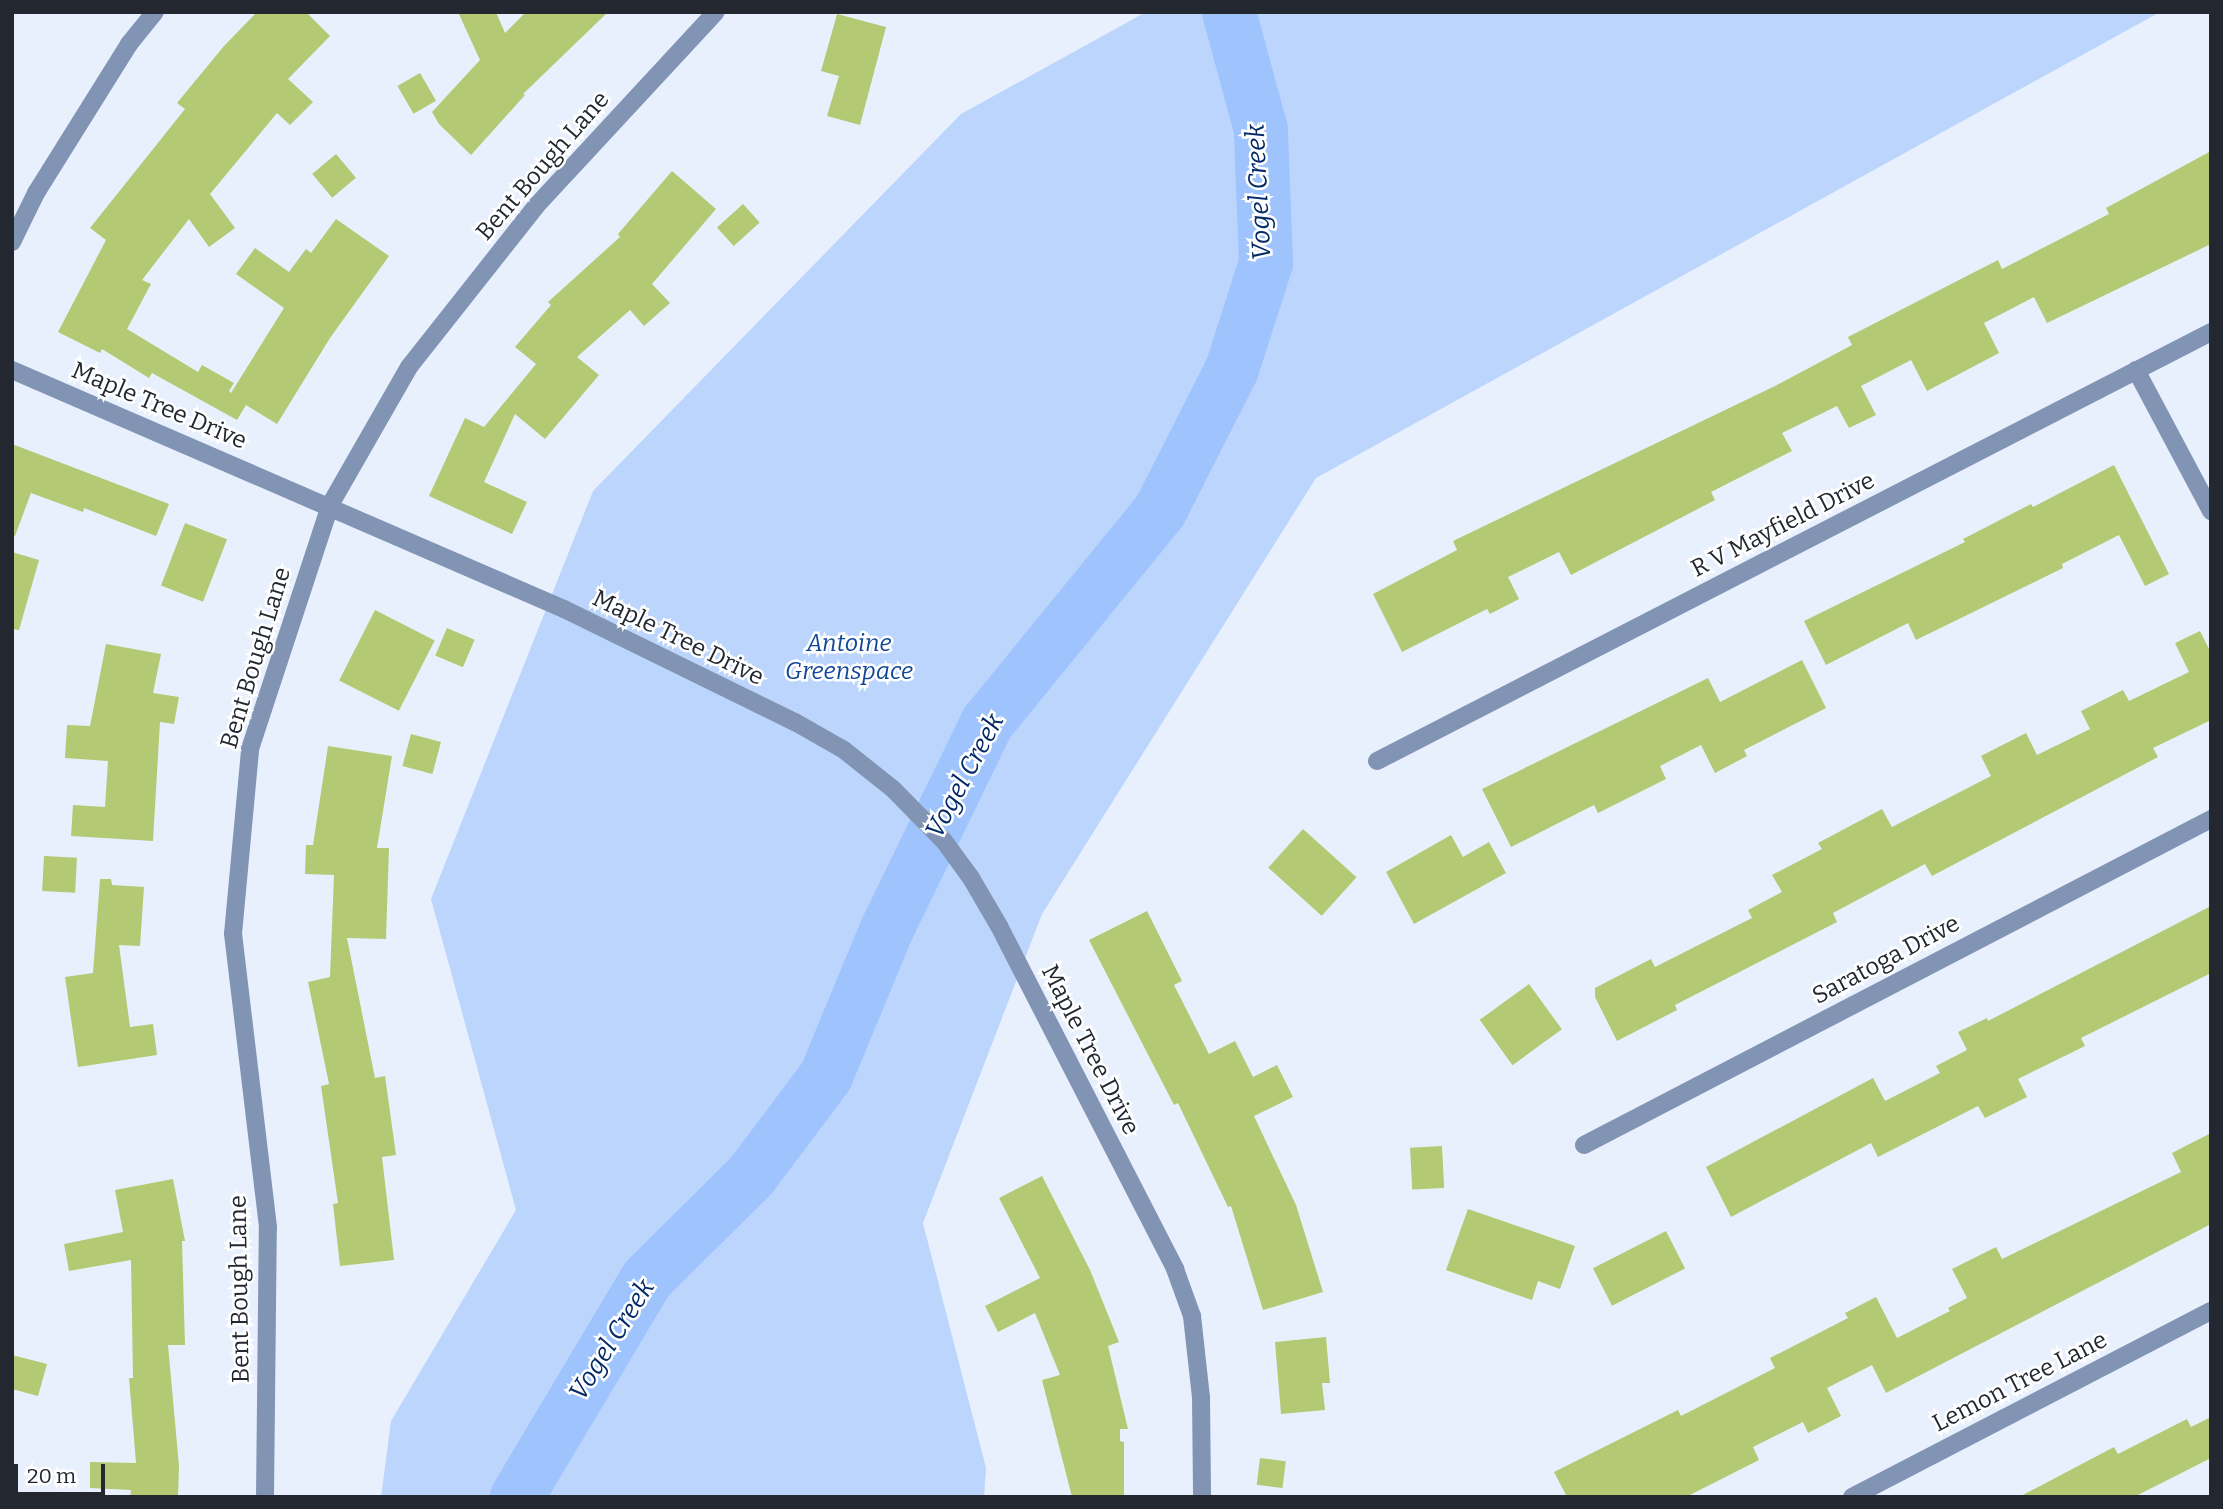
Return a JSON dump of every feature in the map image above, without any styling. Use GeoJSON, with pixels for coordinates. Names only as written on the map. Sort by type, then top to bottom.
{"type":"FeatureCollection","features":[{"type":"Feature","properties":{"kind":"street"},"geometry":{"type":"LineString","coordinates":[[12,242],[36,193],[129,44],[155,12]]}},
{"type":"Feature","properties":{"kind":"street","name":"Bent Bough Lane"},"geometry":{"type":"LineString","coordinates":[[265,1497],[268,1227],[233,934],[250,749],[330,505],[409,367],[537,205],[716,12]]}},
{"type":"Feature","properties":{"kind":"street","name":"R V Mayfield Drive"},"geometry":{"type":"LineString","coordinates":[[1377,761],[2211,332]]}},
{"type":"Feature","properties":{"kind":"street","name":"Maple Tree Drive"},"geometry":{"type":"LineString","coordinates":[[12,370],[330,505],[564,609],[795,722],[844,750],[893,789],[944,841],[999,926],[1170,1258],[1192,1316],[1201,1397],[1202,1497]]}},
{"type":"Feature","properties":{"kind":"street"},"geometry":{"type":"LineString","coordinates":[[2136,370],[2211,511]]}},
{"type":"Feature","properties":{"kind":"street","name":"Saratoga Drive"},"geometry":{"type":"LineString","coordinates":[[1584,1145],[2211,819]]}},
{"type":"Feature","properties":{"kind":"street","name":"Lemon Tree Lane"},"geometry":{"type":"LineString","coordinates":[[1852,1497],[2211,1311]]}},
{"type":"Feature","properties":{"kind":"green space","name":"Antoine Greenspace"},"geometry":{"type":"Polygon","coordinates":[[[1146,12],[2160,12],[1316,478],[1042,914],[923,1223],[986,1468],[984,1497],[381,1497],[391,1421],[516,1210],[431,899],[593,491],[961,114],[1146,12]]]}},
{"type":"Feature","properties":{"kind":"building"},"geometry":{"type":"Polygon","coordinates":[[[257,12],[306,12],[330,36],[288,79],[313,102],[290,125],[277,113],[210,194],[235,228],[209,247],[189,219],[142,280],[151,284],[127,329],[198,372],[202,365],[234,383],[229,391],[231,393],[284,308],[236,274],[255,248],[289,272],[306,249],[311,253],[336,219],[389,256],[330,338],[277,424],[246,405],[237,420],[152,373],[149,378],[102,349],[100,353],[58,332],[106,240],[90,228],[185,109],[177,103],[224,46],[257,12]]]}},
{"type":"Feature","properties":{"kind":"building"},"geometry":{"type":"Polygon","coordinates":[[[458,12],[496,12],[505,33],[526,12],[608,12],[523,94],[525,95],[471,155],[439,124],[432,112],[480,60],[458,12]]]}},
{"type":"Feature","properties":{"kind":"building"},"geometry":{"type":"Polygon","coordinates":[[[837,14],[886,27],[860,125],[827,116],[839,76],[821,71],[837,14]]]}},
{"type":"Feature","properties":{"kind":"building"},"geometry":{"type":"Polygon","coordinates":[[[420,73],[436,101],[413,114],[397,86],[420,73]]]}},
{"type":"Feature","properties":{"kind":"building"},"geometry":{"type":"Polygon","coordinates":[[[2211,151],[2211,244],[2047,323],[2034,297],[1984,323],[1999,353],[1927,391],[1911,360],[1861,386],[1876,415],[1849,428],[1837,406],[1782,433],[1792,451],[1711,492],[1715,500],[1571,575],[1559,552],[1508,577],[1519,599],[1490,614],[1487,609],[1402,652],[1373,594],[1457,550],[1453,541],[1775,386],[1852,345],[1848,337],[1998,260],[2002,269],[2109,214],[2106,208],[2211,151]]]}},
{"type":"Feature","properties":{"kind":"building"},"geometry":{"type":"Polygon","coordinates":[[[336,154],[356,178],[332,198],[312,174],[336,154]]]}},
{"type":"Feature","properties":{"kind":"building"},"geometry":{"type":"Polygon","coordinates":[[[672,171],[716,209],[652,284],[670,303],[644,326],[630,310],[577,357],[599,375],[545,439],[515,414],[484,482],[527,502],[512,534],[429,496],[465,418],[484,427],[536,364],[515,347],[551,305],[548,302],[620,237],[618,234],[672,171]]]}},
{"type":"Feature","properties":{"kind":"building"},"geometry":{"type":"Polygon","coordinates":[[[743,204],[760,223],[734,246],[717,227],[743,204]]]}},
{"type":"Feature","properties":{"kind":"building"},"geometry":{"type":"Polygon","coordinates":[[[12,444],[169,504],[156,536],[84,508],[83,512],[31,493],[15,536],[12,535],[12,444]]]}},
{"type":"Feature","properties":{"kind":"building"},"geometry":{"type":"Polygon","coordinates":[[[2114,465],[2169,574],[2145,586],[2119,535],[2062,564],[2063,568],[1916,640],[1908,623],[1826,665],[1804,621],[1965,542],[1963,539],[2031,504],[2033,507],[2114,465]]]}},
{"type":"Feature","properties":{"kind":"building"},"geometry":{"type":"Polygon","coordinates":[[[185,523],[227,539],[203,602],[161,586],[185,523]]]}},
{"type":"Feature","properties":{"kind":"building"},"geometry":{"type":"Polygon","coordinates":[[[12,552],[39,560],[19,630],[12,629],[12,552]]]}},
{"type":"Feature","properties":{"kind":"building"},"geometry":{"type":"Polygon","coordinates":[[[375,610],[435,640],[399,711],[339,680],[375,610]]]}},
{"type":"Feature","properties":{"kind":"building"},"geometry":{"type":"Polygon","coordinates":[[[447,628],[475,640],[463,667],[435,656],[447,628]]]}},
{"type":"Feature","properties":{"kind":"building"},"geometry":{"type":"Polygon","coordinates":[[[2200,631],[2211,653],[2211,720],[2153,748],[2158,757],[1932,876],[1925,864],[1833,913],[1837,922],[1675,1005],[1677,1010],[1617,1041],[1595,997],[1595,988],[1651,959],[1655,967],[1752,918],[1748,910],[1782,892],[1772,875],[1822,849],[1818,843],[1882,809],[1892,827],[1991,776],[1981,756],[2026,733],[2037,755],[2090,729],[2081,711],[2123,690],[2129,701],[2189,672],[2175,643],[2200,631]]]}},
{"type":"Feature","properties":{"kind":"building"},"geometry":{"type":"Polygon","coordinates":[[[106,644],[161,654],[153,693],[179,697],[174,724],[160,722],[153,841],[71,836],[73,805],[105,807],[108,761],[65,758],[67,725],[90,726],[106,644]]]}},
{"type":"Feature","properties":{"kind":"building"},"geometry":{"type":"Polygon","coordinates":[[[1802,660],[1826,708],[1744,750],[1747,756],[1715,773],[1701,745],[1660,766],[1666,779],[1598,813],[1594,805],[1511,847],[1482,789],[1708,678],[1720,702],[1802,660]]]}},
{"type":"Feature","properties":{"kind":"building"},"geometry":{"type":"Polygon","coordinates":[[[411,734],[441,742],[432,774],[402,766],[411,734]]]}},
{"type":"Feature","properties":{"kind":"building"},"geometry":{"type":"Polygon","coordinates":[[[328,746],[392,756],[377,848],[389,848],[386,939],[347,938],[375,1078],[385,1076],[396,1155],[382,1157],[394,1260],[340,1266],[333,1204],[338,1203],[321,1086],[329,1084],[308,982],[330,977],[334,875],[305,874],[306,845],[313,845],[328,746]]]}},
{"type":"Feature","properties":{"kind":"building"},"geometry":{"type":"Polygon","coordinates":[[[1303,829],[1357,877],[1322,916],[1268,868],[1303,829]]]}},
{"type":"Feature","properties":{"kind":"building"},"geometry":{"type":"Polygon","coordinates":[[[1451,835],[1463,857],[1489,842],[1506,873],[1414,924],[1386,872],[1451,835]]]}},
{"type":"Feature","properties":{"kind":"building"},"geometry":{"type":"Polygon","coordinates":[[[44,856],[77,858],[75,893],[42,891],[44,856]]]}},
{"type":"Feature","properties":{"kind":"building"},"geometry":{"type":"Polygon","coordinates":[[[100,879],[111,879],[112,885],[144,887],[140,946],[119,945],[130,1027],[153,1024],[157,1055],[78,1067],[65,977],[93,973],[100,879]]]}},
{"type":"Feature","properties":{"kind":"building"},"geometry":{"type":"Polygon","coordinates":[[[2211,906],[2211,973],[2081,1038],[2085,1046],[2018,1079],[2027,1097],[1985,1118],[1978,1106],[1878,1157],[1871,1143],[1731,1217],[1706,1167],[1873,1078],[1885,1101],[1940,1073],[1936,1066],[1967,1050],[1958,1032],[1987,1018],[1988,1021],[2211,906]]]}},
{"type":"Feature","properties":{"kind":"building"},"geometry":{"type":"Polygon","coordinates":[[[1147,911],[1182,981],[1174,985],[1209,1054],[1235,1041],[1253,1077],[1277,1065],[1293,1097],[1254,1116],[1296,1205],[1323,1292],[1263,1310],[1231,1206],[1228,1207],[1178,1103],[1174,1105],[1089,940],[1147,911]]]}},
{"type":"Feature","properties":{"kind":"building"},"geometry":{"type":"Polygon","coordinates":[[[1529,984],[1562,1029],[1513,1065],[1480,1020],[1529,984]]]}},
{"type":"Feature","properties":{"kind":"building"},"geometry":{"type":"Polygon","coordinates":[[[2211,1133],[2211,1224],[1886,1393],[1872,1365],[1827,1388],[1841,1416],[1808,1433],[1803,1422],[1753,1447],[1759,1460],[1686,1497],[1567,1497],[1554,1472],[1678,1410],[1681,1416],[1775,1368],[1770,1358],[1848,1318],[1845,1313],[1876,1297],[1897,1338],[1950,1311],[1948,1308],[1967,1298],[1952,1269],[1996,1247],[2002,1259],[2181,1172],[2172,1153],[2211,1133]]]}},
{"type":"Feature","properties":{"kind":"building"},"geometry":{"type":"Polygon","coordinates":[[[1442,1146],[1444,1188],[1412,1190],[1410,1148],[1442,1146]]]}},
{"type":"Feature","properties":{"kind":"building"},"geometry":{"type":"Polygon","coordinates":[[[1042,1176],[1090,1270],[1119,1342],[1108,1346],[1128,1429],[1120,1429],[1120,1441],[1124,1442],[1124,1497],[1072,1497],[1042,1380],[1060,1375],[1035,1313],[998,1332],[985,1306],[1040,1278],[999,1198],[1042,1176]]]}},
{"type":"Feature","properties":{"kind":"building"},"geometry":{"type":"Polygon","coordinates":[[[173,1179],[185,1241],[182,1241],[185,1345],[168,1345],[179,1466],[178,1497],[130,1497],[131,1490],[90,1488],[90,1462],[136,1463],[129,1378],[133,1378],[131,1260],[69,1271],[64,1244],[123,1232],[115,1190],[173,1179]]]}},
{"type":"Feature","properties":{"kind":"building"},"geometry":{"type":"Polygon","coordinates":[[[1468,1209],[1575,1246],[1560,1289],[1538,1281],[1532,1300],[1446,1270],[1468,1209]]]}},
{"type":"Feature","properties":{"kind":"building"},"geometry":{"type":"Polygon","coordinates":[[[1666,1231],[1685,1268],[1612,1306],[1593,1268],[1666,1231]]]}},
{"type":"Feature","properties":{"kind":"building"},"geometry":{"type":"Polygon","coordinates":[[[1326,1337],[1330,1383],[1322,1383],[1325,1410],[1281,1414],[1275,1342],[1326,1337]]]}},
{"type":"Feature","properties":{"kind":"building"},"geometry":{"type":"Polygon","coordinates":[[[12,1355],[47,1364],[38,1396],[12,1389],[12,1355]]]}},
{"type":"Feature","properties":{"kind":"building"},"geometry":{"type":"Polygon","coordinates":[[[2211,1417],[2211,1458],[2134,1497],[2019,1497],[2114,1447],[2118,1454],[2187,1419],[2191,1427],[2211,1417]]]}},
{"type":"Feature","properties":{"kind":"building"},"geometry":{"type":"Polygon","coordinates":[[[1260,1458],[1286,1461],[1283,1488],[1257,1485],[1260,1458]]]}},
{"type":"Feature","properties":{"kind":"waterway","name":"Vogel Creek"},"geometry":{"type":"LineString","coordinates":[[517,1497],[647,1279],[751,1176],[826,1076],[887,929],[987,723],[1160,511],[1232,369],[1266,263],[1261,130],[1229,12]]}}]}
